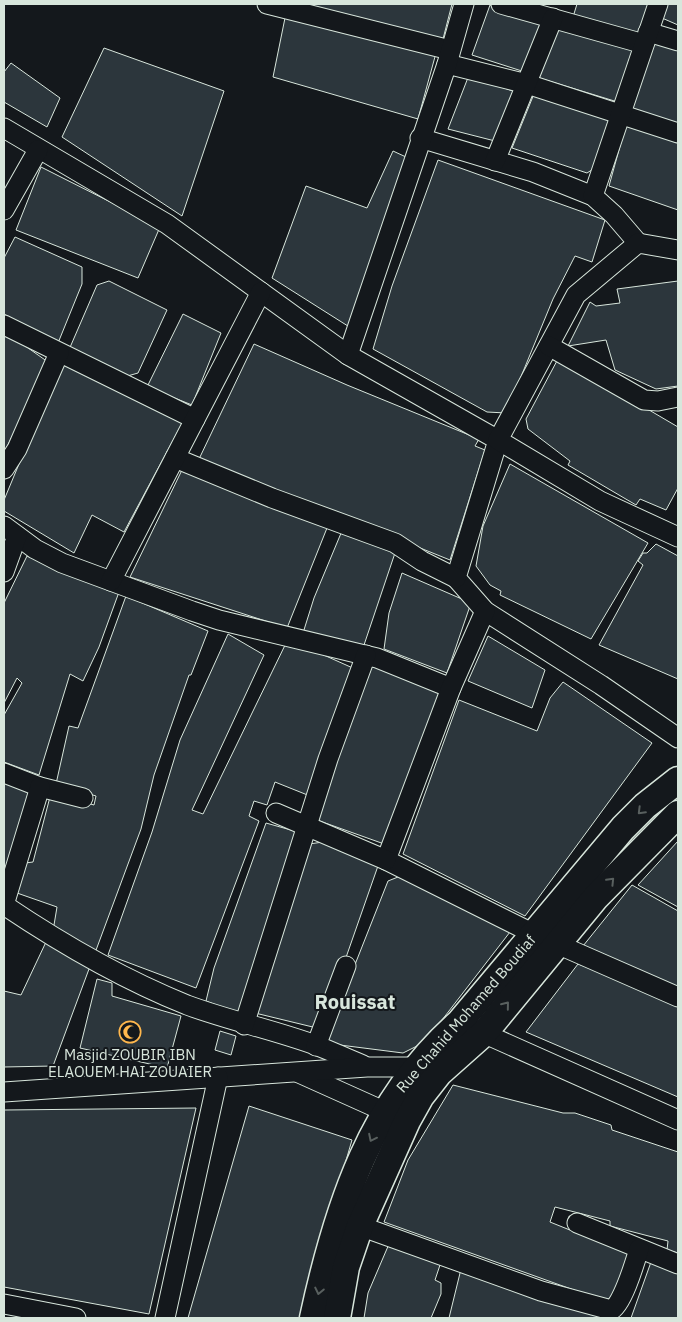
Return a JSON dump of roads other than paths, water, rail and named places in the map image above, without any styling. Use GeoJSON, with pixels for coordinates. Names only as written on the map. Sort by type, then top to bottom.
{"type":"FeatureCollection","features":[{"type":"Feature","properties":{"kind":"main road","name":"Rue Chahid Mohamed Boudiaf"},"geometry":{"type":"LineString","coordinates":[[428,1070],[484,1032],[545,939],[623,828],[645,806],[678,780]]}},
{"type":"Feature","properties":{"kind":"main road","name":"Rue Chahid Mohamed Boudiaf"},"geometry":{"type":"LineString","coordinates":[[313,1318],[338,1216],[361,1161],[396,1116],[421,1096],[428,1070],[459,1023],[545,939],[596,897],[678,814]]}},
{"type":"Feature","properties":{"kind":"main road","name":"Rue Chahid Mohamed Boudiaf"},"geometry":{"type":"LineString","coordinates":[[337,1318],[346,1267],[396,1116]]}},
{"type":"Feature","properties":{"kind":"street"},"geometry":{"type":"LineString","coordinates":[[267,4],[449,57],[678,133]]}},
{"type":"Feature","properties":{"kind":"street"},"geometry":{"type":"LineString","coordinates":[[348,354],[449,57],[464,4]]}},
{"type":"Feature","properties":{"kind":"street"},"geometry":{"type":"LineString","coordinates":[[501,4],[554,18],[646,38],[678,41]]}},
{"type":"Feature","properties":{"kind":"street"},"geometry":{"type":"LineString","coordinates":[[593,196],[658,4]]}},
{"type":"Feature","properties":{"kind":"street"},"geometry":{"type":"LineString","coordinates":[[495,160],[554,18]]}},
{"type":"Feature","properties":{"kind":"street"},"geometry":{"type":"LineString","coordinates":[[4,128],[38,150],[167,224],[348,354],[600,500],[678,537]]}},
{"type":"Feature","properties":{"kind":"street"},"geometry":{"type":"LineString","coordinates":[[420,138],[533,172],[593,196],[614,215],[638,243],[678,250]]}},
{"type":"Feature","properties":{"kind":"street"},"geometry":{"type":"LineString","coordinates":[[4,210],[38,150]]}},
{"type":"Feature","properties":{"kind":"street"},"geometry":{"type":"LineString","coordinates":[[456,578],[498,440],[576,294],[638,243]]}},
{"type":"Feature","properties":{"kind":"street"},"geometry":{"type":"LineString","coordinates":[[111,582],[261,292]]}},
{"type":"Feature","properties":{"kind":"street"},"geometry":{"type":"LineString","coordinates":[[4,325],[59,354],[195,419]]}},
{"type":"Feature","properties":{"kind":"street"},"geometry":{"type":"LineString","coordinates":[[549,346],[644,400],[658,401],[678,397]]}},
{"type":"Feature","properties":{"kind":"street"},"geometry":{"type":"LineString","coordinates":[[4,469],[17,448],[59,354]]}},
{"type":"Feature","properties":{"kind":"street"},"geometry":{"type":"LineString","coordinates":[[175,458],[272,498],[395,544],[422,561],[456,578],[485,612],[602,685],[678,738]]}},
{"type":"Feature","properties":{"kind":"street"},"geometry":{"type":"LineString","coordinates":[[4,572],[10,531],[35,549],[62,563],[111,582],[219,620],[366,655],[451,688]]}},
{"type":"Feature","properties":{"kind":"street"},"geometry":{"type":"LineString","coordinates":[[386,860],[451,688],[485,612]]}},
{"type":"Feature","properties":{"kind":"street"},"geometry":{"type":"LineString","coordinates":[[244,1025],[306,826],[366,655]]}},
{"type":"Feature","properties":{"kind":"street"},"geometry":{"type":"LineString","coordinates":[[4,773],[40,787],[83,798]]}},
{"type":"Feature","properties":{"kind":"street"},"geometry":{"type":"LineString","coordinates":[[40,787],[4,905],[34,926],[97,964],[187,1004],[244,1025],[316,1046],[366,1067]]}},
{"type":"Feature","properties":{"kind":"street"},"geometry":{"type":"LineString","coordinates":[[276,813],[386,860],[545,939],[678,997]]}},
{"type":"Feature","properties":{"kind":"street"},"geometry":{"type":"LineString","coordinates":[[316,1046],[346,966]]}},
{"type":"Feature","properties":{"kind":"street"},"geometry":{"type":"LineString","coordinates":[[459,1023],[484,1032],[678,1120]]}},
{"type":"Feature","properties":{"kind":"street"},"geometry":{"type":"LineString","coordinates":[[4,1092],[366,1067],[428,1070]]}},
{"type":"Feature","properties":{"kind":"street"},"geometry":{"type":"LineString","coordinates":[[298,1073],[396,1116]]}},
{"type":"Feature","properties":{"kind":"street"},"geometry":{"type":"LineString","coordinates":[[165,1318],[218,1078]]}},
{"type":"Feature","properties":{"kind":"street"},"geometry":{"type":"LineString","coordinates":[[577,1223],[678,1264]]}},
{"type":"Feature","properties":{"kind":"street"},"geometry":{"type":"LineString","coordinates":[[360,1226],[542,1291],[611,1310],[614,1309],[619,1300],[640,1249]]}},
{"type":"Feature","properties":{"kind":"street"},"geometry":{"type":"LineString","coordinates":[[4,1304],[76,1318]]}},
{"type":"Feature","properties":{"kind":"place","name":"Masjid ZOUBIR IBN ELAOUEM HAI ZOUAIER"},"geometry":{"type":"Point","coordinates":[130,1032]}},
{"type":"Feature","properties":{"kind":"district","name":"Rouissat"},"geometry":{"type":"Point","coordinates":[355,1002]}}]}
